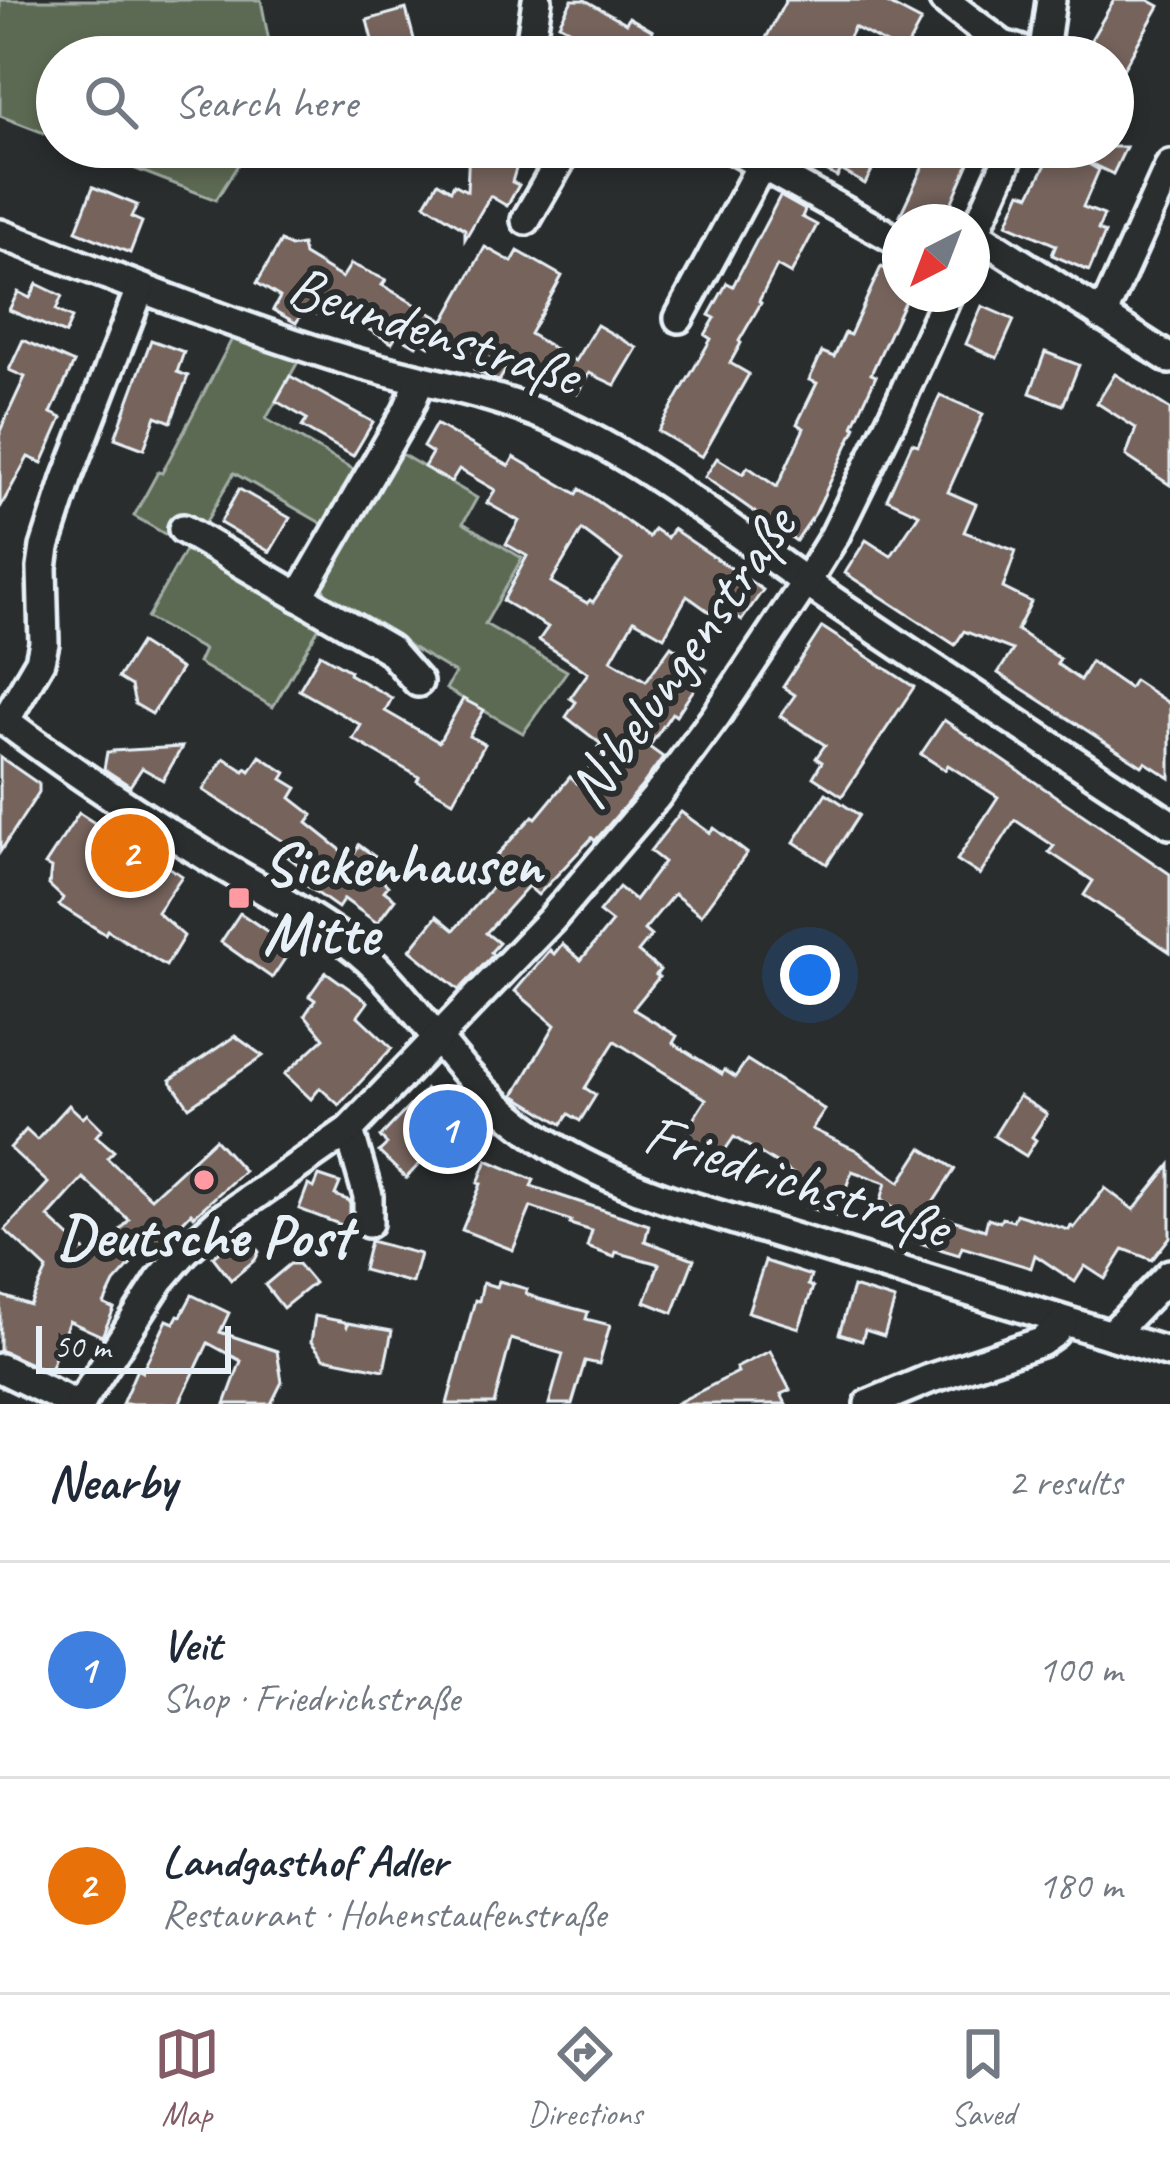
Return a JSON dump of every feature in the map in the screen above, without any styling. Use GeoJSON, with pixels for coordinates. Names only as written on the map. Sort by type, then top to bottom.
{"type":"FeatureCollection","features":[{"type":"Feature","properties":{"kind":"street"},"geometry":{"type":"LineString","coordinates":[[536,36],[537,0]]}},
{"type":"Feature","properties":{"kind":"street"},"geometry":{"type":"LineString","coordinates":[[944,0],[991,36]]}},
{"type":"Feature","properties":{"kind":"street"},"geometry":{"type":"LineString","coordinates":[[1045,36],[1051,0]]}},
{"type":"Feature","properties":{"kind":"street"},"geometry":{"type":"LineString","coordinates":[[1102,316],[1170,165]]}},
{"type":"Feature","properties":{"kind":"street"},"geometry":{"type":"LineString","coordinates":[[526,220],[556,168]]}},
{"type":"Feature","properties":{"kind":"street"},"geometry":{"type":"LineString","coordinates":[[679,317],[760,168]]}},
{"type":"Feature","properties":{"kind":"street"},"geometry":{"type":"LineString","coordinates":[[785,168],[882,230]]}},
{"type":"Feature","properties":{"kind":"street"},"geometry":{"type":"LineString","coordinates":[[987,204],[1004,168]]}},
{"type":"Feature","properties":{"kind":"street","name":"Beundenstraße"},"geometry":{"type":"LineString","coordinates":[[0,234],[306,347],[506,403],[593,438],[1170,824]]}},
{"type":"Feature","properties":{"kind":"street"},"geometry":{"type":"LineString","coordinates":[[990,247],[1170,359]]}},
{"type":"Feature","properties":{"kind":"street"},"geometry":{"type":"LineString","coordinates":[[2,719],[40,662],[45,548],[140,289]]}},
{"type":"Feature","properties":{"kind":"street","name":"Nibelungenstraße"},"geometry":{"type":"LineString","coordinates":[[77,1404],[160,1280],[185,1251],[220,1220],[349,1130],[540,932],[656,797],[806,582],[856,494],[940,312]]}},
{"type":"Feature","properties":{"kind":"street"},"geometry":{"type":"LineString","coordinates":[[299,597],[420,381]]}},
{"type":"Feature","properties":{"kind":"street"},"geometry":{"type":"LineString","coordinates":[[183,529],[389,649],[418,682]]}},
{"type":"Feature","properties":{"kind":"street","name":"Friedrichstraße"},"geometry":{"type":"LineString","coordinates":[[2,719],[107,794],[357,951],[477,1084],[524,1129],[568,1158],[673,1201],[1170,1353]]}},
{"type":"Feature","properties":{"kind":"street"},"geometry":{"type":"LineString","coordinates":[[349,1130],[368,1196],[368,1223]]}},
{"type":"Feature","properties":{"kind":"street"},"geometry":{"type":"LineString","coordinates":[[1111,1335],[1170,1274]]}},
{"type":"Feature","properties":{"kind":"street"},"geometry":{"type":"LineString","coordinates":[[869,1404],[1041,1342],[1064,1321]]}},
{"type":"Feature","properties":{"kind":"street"},"geometry":{"type":"LineString","coordinates":[[0,1368],[77,1404]]}},
{"type":"Feature","properties":{"kind":"green space"},"geometry":{"type":"Polygon","coordinates":[[[0,0],[261,0],[268,36],[36,36],[36,130],[0,116],[0,0]]]}},
{"type":"Feature","properties":{"kind":"green space"},"geometry":{"type":"Polygon","coordinates":[[[133,168],[236,168],[216,200],[133,168]]]}},
{"type":"Feature","properties":{"kind":"green space"},"geometry":{"type":"Polygon","coordinates":[[[233,337],[299,360],[266,419],[358,472],[326,526],[234,473],[203,527],[321,624],[273,707],[198,663],[204,650],[147,618],[187,547],[134,516],[158,472],[162,473],[233,337]]]}},
{"type":"Feature","properties":{"kind":"green space"},"geometry":{"type":"Polygon","coordinates":[[[398,452],[477,498],[463,523],[522,558],[485,624],[567,671],[523,733],[446,689],[455,673],[327,596],[323,588],[398,452]]]}},
{"type":"Feature","properties":{"kind":"building"},"geometry":{"type":"Polygon","coordinates":[[[572,0],[585,0],[626,23],[629,17],[653,31],[650,36],[582,36],[559,24],[572,0]]]}},
{"type":"Feature","properties":{"kind":"building"},"geometry":{"type":"Polygon","coordinates":[[[786,0],[881,0],[921,21],[913,36],[871,36],[854,27],[850,36],[767,36],[786,0]]]}},
{"type":"Feature","properties":{"kind":"building"},"geometry":{"type":"Polygon","coordinates":[[[1114,0],[1148,0],[1159,6],[1134,50],[1134,36],[1093,36],[1114,0]]]}},
{"type":"Feature","properties":{"kind":"building"},"geometry":{"type":"Polygon","coordinates":[[[406,9],[413,36],[371,36],[367,20],[406,9]]]}},
{"type":"Feature","properties":{"kind":"building"},"geometry":{"type":"Polygon","coordinates":[[[468,168],[516,168],[512,182],[519,185],[507,206],[490,196],[465,239],[465,229],[425,204],[438,182],[451,190],[454,184],[467,191],[468,168]]]}},
{"type":"Feature","properties":{"kind":"building"},"geometry":{"type":"Polygon","coordinates":[[[821,168],[873,168],[865,184],[841,170],[837,177],[821,168]]]}},
{"type":"Feature","properties":{"kind":"building"},"geometry":{"type":"Polygon","coordinates":[[[922,168],[967,168],[951,204],[905,204],[922,168]]]}},
{"type":"Feature","properties":{"kind":"building"},"geometry":{"type":"Polygon","coordinates":[[[1044,168],[1099,170],[1083,207],[1104,215],[1098,230],[1105,233],[1089,271],[1052,255],[1056,245],[1007,224],[1021,192],[1030,195],[1044,168]]]}},
{"type":"Feature","properties":{"kind":"building"},"geometry":{"type":"Polygon","coordinates":[[[93,187],[137,205],[131,217],[142,222],[130,253],[76,231],[93,187]]]}},
{"type":"Feature","properties":{"kind":"building"},"geometry":{"type":"Polygon","coordinates":[[[780,196],[805,210],[802,217],[817,225],[791,274],[777,266],[739,341],[730,363],[749,374],[702,457],[658,431],[711,339],[705,335],[715,318],[709,315],[727,283],[733,286],[780,196]]]}},
{"type":"Feature","properties":{"kind":"building"},"geometry":{"type":"Polygon","coordinates":[[[281,241],[290,247],[302,245],[304,255],[342,278],[351,264],[386,280],[382,285],[444,321],[485,247],[512,262],[518,251],[562,276],[530,334],[575,361],[597,325],[637,348],[615,385],[589,373],[577,394],[534,369],[531,375],[510,363],[499,381],[492,379],[474,369],[478,363],[434,338],[429,346],[419,340],[416,346],[397,335],[392,343],[322,302],[315,314],[305,308],[296,323],[273,310],[280,297],[257,283],[281,241]]]}},
{"type":"Feature","properties":{"kind":"building"},"geometry":{"type":"Polygon","coordinates":[[[882,267],[882,312],[900,312],[871,374],[876,376],[856,427],[816,512],[796,541],[705,477],[717,458],[743,474],[748,467],[777,487],[804,428],[797,424],[817,383],[809,380],[822,352],[834,357],[845,333],[850,335],[882,267]]]}},
{"type":"Feature","properties":{"kind":"building"},"geometry":{"type":"Polygon","coordinates":[[[37,284],[62,296],[56,310],[72,318],[65,334],[9,310],[18,292],[30,298],[37,284]]]}},
{"type":"Feature","properties":{"kind":"building"},"geometry":{"type":"Polygon","coordinates":[[[990,310],[1014,320],[997,358],[966,344],[979,312],[990,310]]]}},
{"type":"Feature","properties":{"kind":"building"},"geometry":{"type":"Polygon","coordinates":[[[23,340],[74,363],[51,413],[62,418],[42,463],[28,457],[0,508],[0,431],[25,377],[9,370],[23,340]]]}},
{"type":"Feature","properties":{"kind":"building"},"geometry":{"type":"Polygon","coordinates":[[[151,340],[184,352],[177,372],[188,376],[171,422],[156,416],[144,449],[115,438],[151,340]]]}},
{"type":"Feature","properties":{"kind":"building"},"geometry":{"type":"Polygon","coordinates":[[[1045,352],[1079,365],[1063,405],[1030,393],[1045,352]]]}},
{"type":"Feature","properties":{"kind":"building"},"geometry":{"type":"Polygon","coordinates":[[[1115,374],[1170,409],[1170,485],[1126,456],[1136,428],[1097,403],[1115,374]]]}},
{"type":"Feature","properties":{"kind":"building"},"geometry":{"type":"Polygon","coordinates":[[[290,376],[373,422],[353,456],[302,427],[307,419],[276,401],[290,376]]]}},
{"type":"Feature","properties":{"kind":"building"},"geometry":{"type":"Polygon","coordinates":[[[940,395],[983,414],[948,492],[976,504],[964,532],[1016,551],[1003,588],[1031,602],[1017,630],[1060,659],[1057,664],[1080,680],[1091,662],[1129,688],[1134,680],[1170,704],[1170,778],[1145,762],[1142,766],[998,673],[1013,650],[964,631],[955,645],[845,573],[866,540],[891,556],[919,514],[887,499],[940,395]]]}},
{"type":"Feature","properties":{"kind":"building"},"geometry":{"type":"Polygon","coordinates":[[[436,424],[509,466],[514,457],[577,494],[580,489],[649,537],[654,529],[667,538],[673,529],[763,590],[742,620],[719,604],[712,614],[687,596],[664,637],[634,620],[611,660],[646,681],[671,646],[707,670],[649,747],[663,757],[642,786],[595,841],[592,838],[538,895],[528,886],[486,933],[499,943],[459,990],[410,950],[437,916],[454,930],[509,868],[496,856],[570,777],[577,783],[603,751],[598,747],[601,744],[566,717],[576,702],[570,698],[588,673],[539,640],[548,627],[503,601],[527,556],[506,544],[519,521],[487,503],[495,490],[459,469],[451,482],[424,467],[432,453],[423,447],[436,424]],[[582,530],[551,582],[593,602],[622,560],[582,530]]]}},
{"type":"Feature","properties":{"kind":"building"},"geometry":{"type":"Polygon","coordinates":[[[239,489],[290,518],[270,552],[220,523],[239,489]]]}},
{"type":"Feature","properties":{"kind":"building"},"geometry":{"type":"Polygon","coordinates":[[[822,627],[914,687],[842,796],[813,777],[822,762],[816,758],[825,745],[780,716],[795,695],[783,687],[822,627]]]}},
{"type":"Feature","properties":{"kind":"building"},"geometry":{"type":"Polygon","coordinates":[[[140,643],[181,669],[152,714],[135,704],[131,686],[118,678],[140,643]]]}},
{"type":"Feature","properties":{"kind":"building"},"geometry":{"type":"Polygon","coordinates":[[[320,654],[392,698],[385,711],[439,742],[463,699],[484,710],[469,736],[485,744],[453,801],[353,739],[361,725],[299,690],[320,654]]]}},
{"type":"Feature","properties":{"kind":"building"},"geometry":{"type":"Polygon","coordinates":[[[944,720],[1170,874],[1170,952],[1084,895],[1093,881],[1049,852],[1054,846],[1015,820],[980,875],[957,860],[998,797],[921,754],[944,720]]]}},
{"type":"Feature","properties":{"kind":"building"},"geometry":{"type":"Polygon","coordinates":[[[182,747],[163,780],[142,768],[130,786],[104,769],[107,752],[182,747]]]}},
{"type":"Feature","properties":{"kind":"building"},"geometry":{"type":"Polygon","coordinates":[[[260,756],[286,773],[282,779],[297,788],[291,798],[313,815],[307,823],[351,858],[359,845],[382,862],[375,872],[388,886],[384,891],[395,899],[377,923],[344,899],[338,908],[307,886],[310,882],[300,875],[304,869],[283,853],[289,845],[203,790],[224,758],[250,771],[260,756]]]}},
{"type":"Feature","properties":{"kind":"building"},"geometry":{"type":"Polygon","coordinates":[[[0,757],[39,784],[39,792],[0,852],[0,757]]]}},
{"type":"Feature","properties":{"kind":"building"},"geometry":{"type":"Polygon","coordinates":[[[826,793],[859,815],[827,864],[794,842],[826,793]]]}},
{"type":"Feature","properties":{"kind":"building"},"geometry":{"type":"Polygon","coordinates":[[[681,812],[710,833],[714,828],[747,853],[701,915],[674,894],[644,930],[651,936],[638,952],[660,970],[633,1009],[677,1036],[673,1043],[722,1074],[724,1070],[735,1077],[747,1060],[809,1099],[825,1110],[812,1129],[856,1150],[900,1182],[922,1148],[955,1169],[927,1212],[985,1230],[988,1218],[1013,1221],[1016,1214],[1069,1230],[1105,1188],[1134,1210],[1170,1165],[1170,1237],[1152,1260],[1124,1249],[1105,1279],[1085,1266],[1075,1282],[1035,1255],[1031,1268],[962,1247],[959,1255],[890,1229],[900,1212],[881,1200],[886,1183],[852,1171],[836,1216],[807,1207],[809,1200],[801,1197],[806,1182],[734,1137],[714,1166],[681,1145],[706,1099],[615,1041],[585,1088],[596,1095],[580,1121],[569,1114],[562,1124],[514,1095],[555,1025],[515,991],[550,950],[554,954],[562,944],[581,960],[612,922],[599,912],[619,887],[635,900],[664,862],[650,851],[681,812]]]}},
{"type":"Feature","properties":{"kind":"building"},"geometry":{"type":"Polygon","coordinates":[[[79,813],[182,876],[157,912],[184,936],[166,966],[59,905],[63,898],[49,885],[51,868],[45,865],[79,813]]]}},
{"type":"Feature","properties":{"kind":"building"},"geometry":{"type":"Polygon","coordinates":[[[240,913],[292,948],[272,978],[221,942],[240,913]]]}},
{"type":"Feature","properties":{"kind":"building"},"geometry":{"type":"Polygon","coordinates":[[[326,972],[368,1002],[358,1016],[392,1048],[339,1105],[320,1088],[311,1099],[285,1074],[324,1038],[305,1015],[315,1000],[309,996],[326,972]]]}},
{"type":"Feature","properties":{"kind":"building"},"geometry":{"type":"Polygon","coordinates":[[[235,1036],[263,1056],[189,1107],[170,1080],[235,1036]]]}},
{"type":"Feature","properties":{"kind":"building"},"geometry":{"type":"Polygon","coordinates":[[[426,1089],[460,1121],[456,1125],[468,1136],[438,1168],[426,1157],[406,1178],[379,1152],[387,1144],[380,1137],[426,1089]]]}},
{"type":"Feature","properties":{"kind":"building"},"geometry":{"type":"Polygon","coordinates":[[[1019,1096],[1047,1114],[1026,1156],[994,1136],[1019,1096]]]}},
{"type":"Feature","properties":{"kind":"building"},"geometry":{"type":"Polygon","coordinates":[[[69,1105],[83,1118],[87,1114],[102,1129],[96,1136],[114,1151],[107,1158],[151,1198],[215,1139],[244,1171],[194,1216],[191,1213],[148,1257],[142,1252],[114,1283],[104,1304],[114,1309],[102,1336],[69,1321],[49,1372],[0,1350],[0,1295],[30,1305],[47,1269],[5,1230],[48,1183],[10,1148],[26,1130],[37,1140],[69,1105]],[[83,1178],[48,1217],[95,1260],[129,1220],[83,1178]]]}},
{"type":"Feature","properties":{"kind":"building"},"geometry":{"type":"Polygon","coordinates":[[[487,1160],[534,1180],[531,1186],[649,1225],[645,1241],[694,1259],[673,1313],[645,1302],[659,1264],[587,1247],[592,1231],[571,1221],[531,1207],[513,1250],[462,1230],[487,1160]]]}},
{"type":"Feature","properties":{"kind":"building"},"geometry":{"type":"Polygon","coordinates":[[[319,1176],[340,1183],[335,1195],[350,1201],[344,1226],[299,1209],[308,1185],[314,1188],[319,1176]]]}},
{"type":"Feature","properties":{"kind":"building"},"geometry":{"type":"Polygon","coordinates":[[[243,1232],[259,1252],[231,1280],[213,1257],[243,1232]]]}},
{"type":"Feature","properties":{"kind":"building"},"geometry":{"type":"Polygon","coordinates":[[[370,1241],[420,1254],[412,1283],[363,1270],[370,1241]]]}},
{"type":"Feature","properties":{"kind":"building"},"geometry":{"type":"Polygon","coordinates":[[[765,1261],[811,1276],[808,1285],[813,1287],[799,1328],[748,1312],[765,1261]]]}},
{"type":"Feature","properties":{"kind":"building"},"geometry":{"type":"Polygon","coordinates":[[[290,1264],[298,1264],[314,1283],[283,1308],[265,1285],[290,1264]]]}},
{"type":"Feature","properties":{"kind":"building"},"geometry":{"type":"Polygon","coordinates":[[[499,1281],[527,1289],[526,1294],[539,1299],[588,1312],[586,1319],[610,1325],[599,1364],[585,1361],[572,1404],[549,1404],[563,1354],[511,1339],[494,1404],[447,1404],[475,1300],[479,1301],[483,1283],[497,1287],[499,1281]]]}},
{"type":"Feature","properties":{"kind":"building"},"geometry":{"type":"Polygon","coordinates":[[[853,1287],[895,1300],[884,1336],[865,1330],[862,1341],[839,1334],[853,1287]]]}},
{"type":"Feature","properties":{"kind":"building"},"geometry":{"type":"Polygon","coordinates":[[[192,1295],[229,1313],[220,1332],[277,1351],[282,1382],[271,1404],[225,1404],[241,1361],[208,1343],[179,1404],[122,1404],[167,1320],[174,1323],[181,1316],[192,1295]]]}},
{"type":"Feature","properties":{"kind":"building"},"geometry":{"type":"Polygon","coordinates":[[[315,1316],[347,1326],[392,1331],[384,1370],[324,1358],[311,1342],[315,1316]]]}},
{"type":"Feature","properties":{"kind":"building"},"geometry":{"type":"Polygon","coordinates":[[[770,1351],[790,1390],[781,1394],[786,1404],[675,1404],[738,1372],[736,1368],[770,1351]]]}},
{"type":"Feature","properties":{"kind":"place","name":"Landgasthof Adler"},"geometry":{"type":"Point","coordinates":[130,853]}},
{"type":"Feature","properties":{"kind":"place","name":"Sickenhausen Mitte"},"geometry":{"type":"Point","coordinates":[239,898]}},
{"type":"Feature","properties":{"kind":"place","name":"Veit"},"geometry":{"type":"Point","coordinates":[448,1129]}},
{"type":"Feature","properties":{"kind":"place","name":"Deutsche Post"},"geometry":{"type":"Point","coordinates":[204,1180]}}]}
